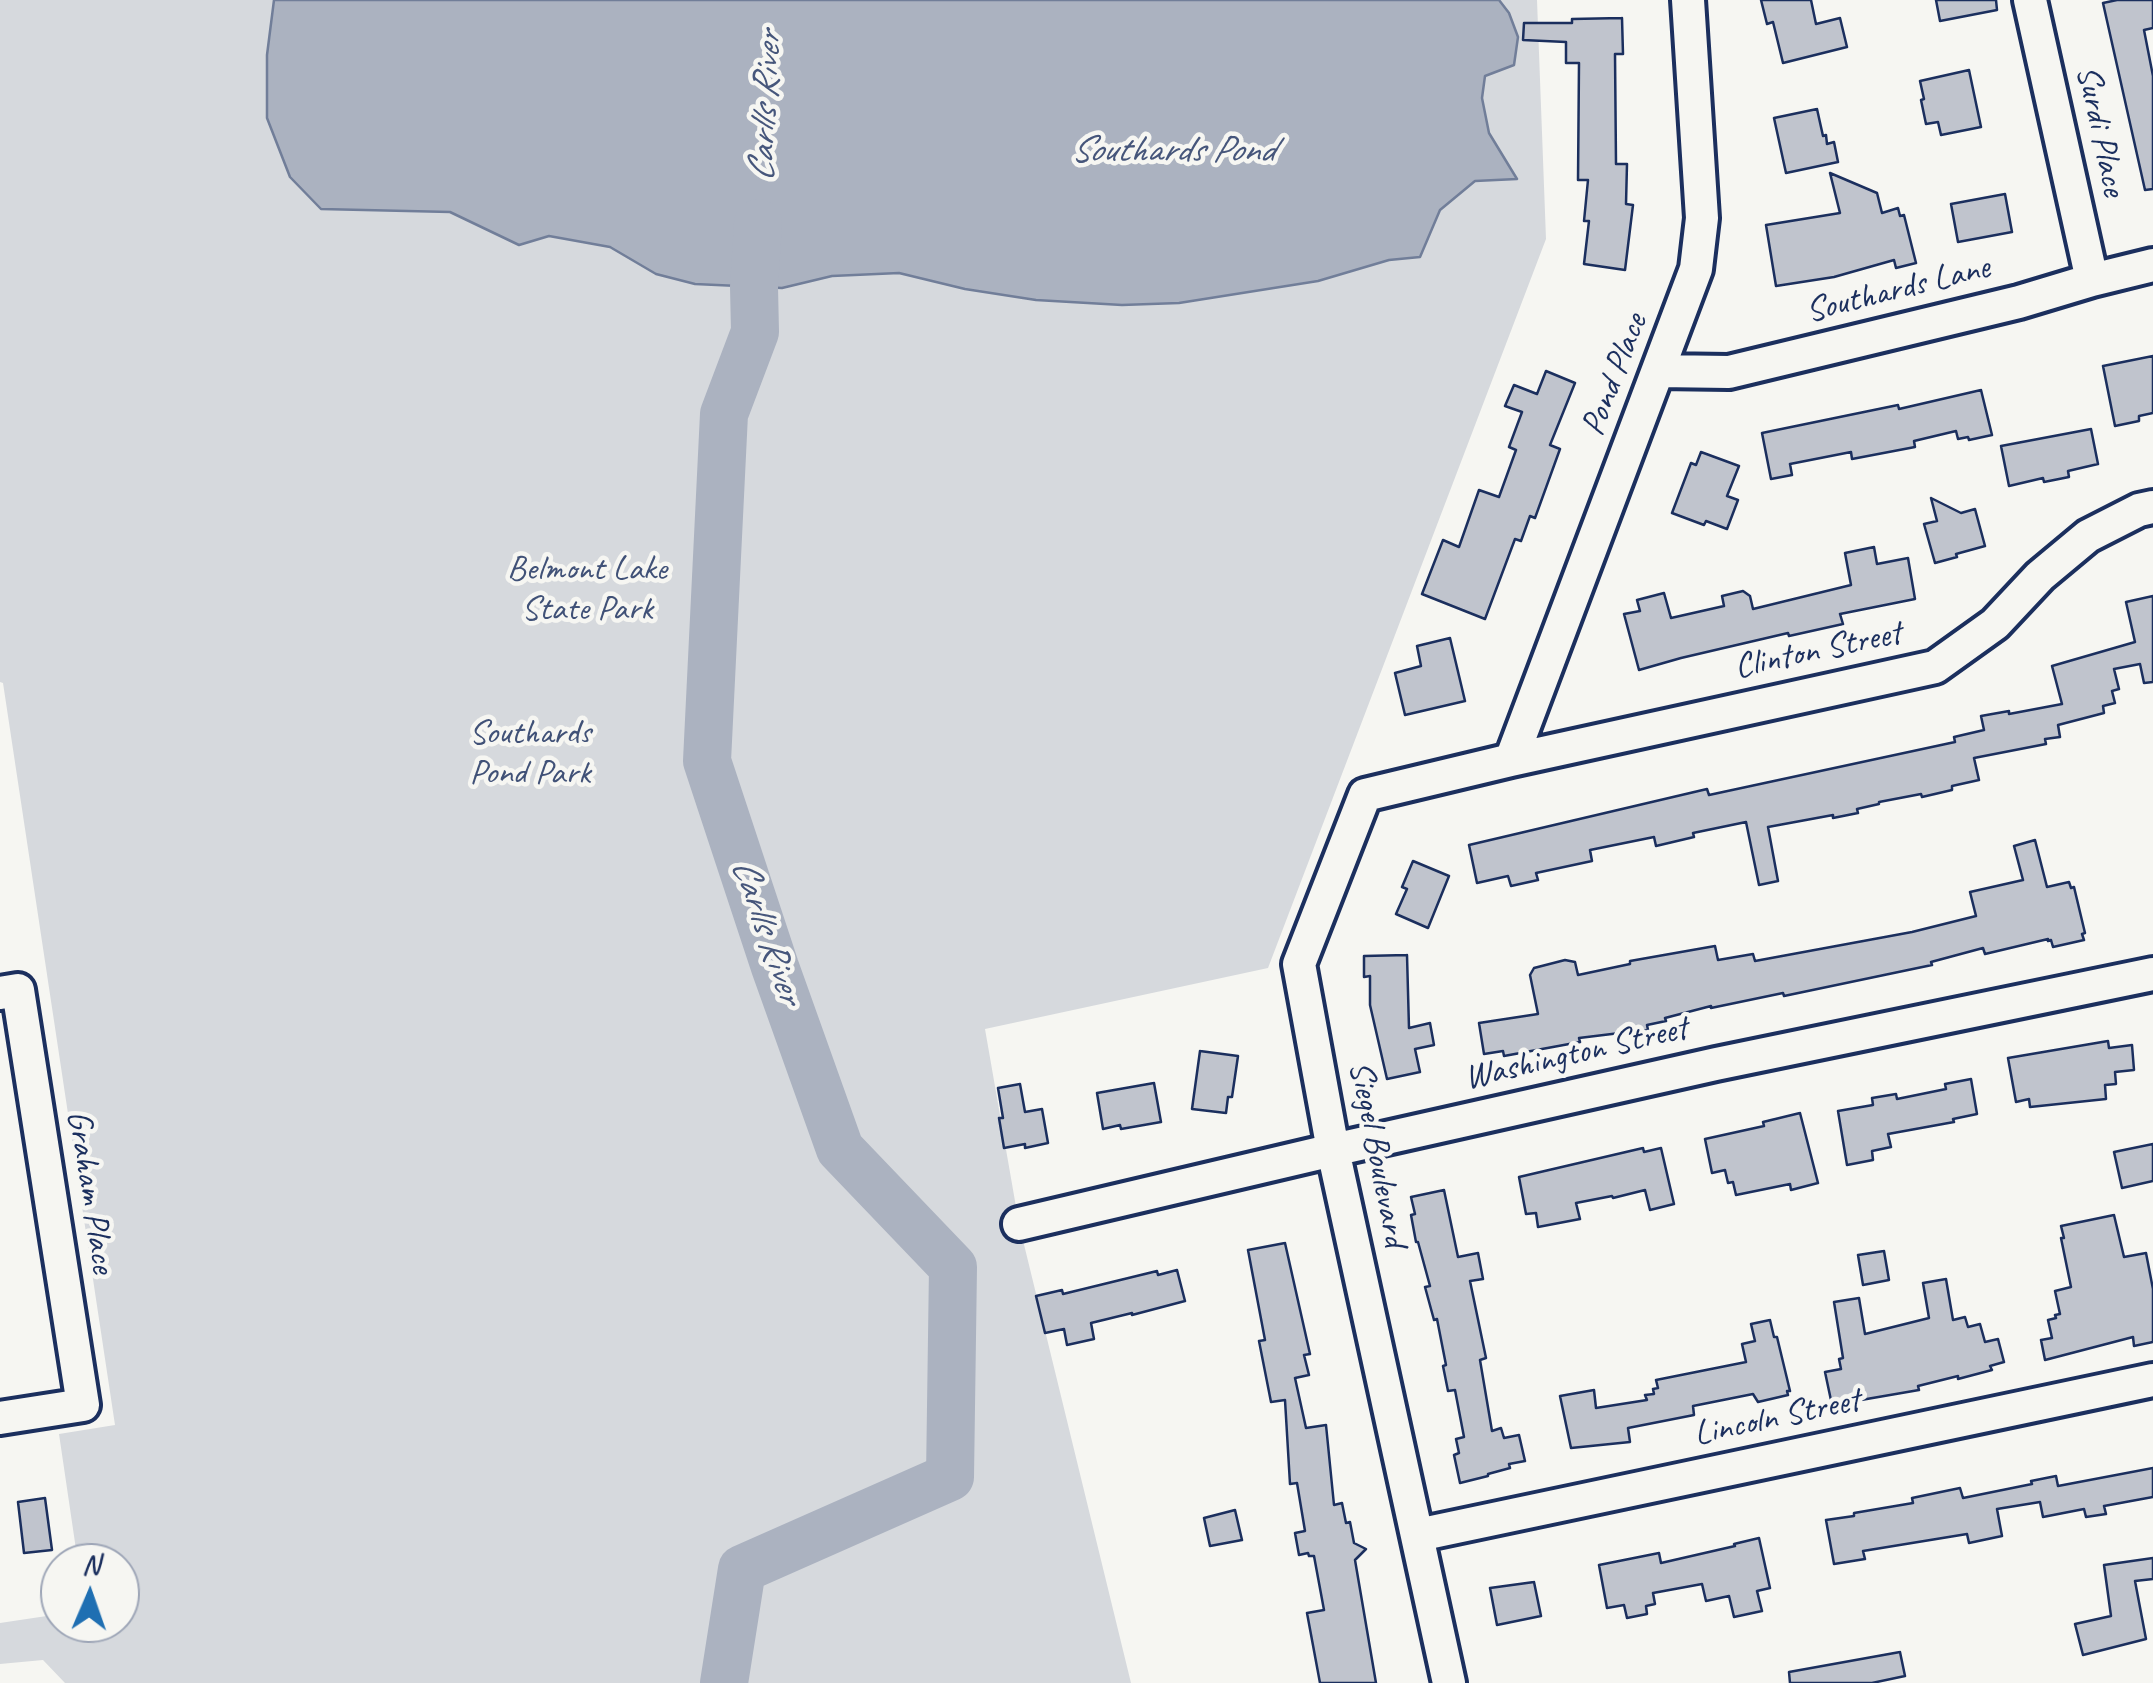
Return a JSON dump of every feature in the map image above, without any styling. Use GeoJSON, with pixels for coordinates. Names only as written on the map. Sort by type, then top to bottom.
{"type":"FeatureCollection","features":[{"type":"Feature","properties":{"kind":"street","name":"Pond Place"},"geometry":{"type":"LineString","coordinates":[[1511,760],[1696,270],[1702,218],[1688,0]]}},
{"type":"Feature","properties":{"kind":"street","name":"Surdi Place"},"geometry":{"type":"LineString","coordinates":[[2030,0],[2092,280]]}},
{"type":"Feature","properties":{"kind":"street","name":"Southards Lane"},"geometry":{"type":"LineString","coordinates":[[1659,371],[1729,372],[2019,302],[2153,265]]}},
{"type":"Feature","properties":{"kind":"street","name":"Clinton Street"},"geometry":{"type":"LineString","coordinates":[[1511,760],[1934,667],[1995,624],[2040,576],[2088,536],[2138,510],[2153,507]]}},
{"type":"Feature","properties":{"kind":"street","name":"Siegel Boulevard"},"geometry":{"type":"LineString","coordinates":[[1449,1683],[1333,1150],[1299,964],[1364,795],[1511,760]]}},
{"type":"Feature","properties":{"kind":"street","name":"Washington Street"},"geometry":{"type":"LineString","coordinates":[[1019,1224],[1716,1064],[2153,974]]}},
{"type":"Feature","properties":{"kind":"street","name":"Graham Place"},"geometry":{"type":"LineString","coordinates":[[0,1418],[82,1406],[9,992]]}},
{"type":"Feature","properties":{"kind":"street","name":"Lincoln Street"},"geometry":{"type":"LineString","coordinates":[[1418,1536],[2153,1380]]}},
{"type":"Feature","properties":{"kind":"green space","name":"Southards Pond Park"},"geometry":{"type":"Polygon","coordinates":[[[0,0],[1537,0],[1546,239],[1268,968],[985,1029],[1019,1224],[1131,1683],[65,1683],[43,1660],[0,1664],[0,1623],[40,1617],[40,1643],[140,1643],[140,1543],[75,1543],[59,1434],[115,1425],[0,682],[0,0]]]}},
{"type":"Feature","properties":{"kind":"water","name":"Southards Pond"},"geometry":{"type":"Polygon","coordinates":[[[274,0],[1499,0],[1518,37],[1514,65],[1485,76],[1482,98],[1489,133],[1517,179],[1475,181],[1440,210],[1420,257],[1389,260],[1318,281],[1179,303],[1122,305],[1036,300],[899,273],[832,276],[782,288],[695,284],[656,274],[610,247],[549,236],[519,245],[450,212],[321,209],[290,177],[267,118],[267,55],[274,0]]]}},
{"type":"Feature","properties":{"kind":"building"},"geometry":{"type":"Polygon","coordinates":[[[1761,0],[1811,0],[1816,24],[1840,18],[1847,47],[1783,63],[1773,22],[1767,24],[1761,0]]]}},
{"type":"Feature","properties":{"kind":"building"},"geometry":{"type":"Polygon","coordinates":[[[1936,0],[1996,0],[1997,10],[1940,21],[1936,0]]]}},
{"type":"Feature","properties":{"kind":"building"},"geometry":{"type":"Polygon","coordinates":[[[2153,0],[2153,28],[2144,30],[2153,76],[2153,189],[2145,190],[2103,3],[2153,0]]]}},
{"type":"Feature","properties":{"kind":"building"},"geometry":{"type":"Polygon","coordinates":[[[1622,18],[1623,54],[1615,54],[1616,164],[1627,164],[1626,204],[1633,205],[1625,270],[1584,264],[1588,180],[1578,180],[1579,63],[1566,63],[1566,42],[1523,40],[1524,23],[1622,18]]]}},
{"type":"Feature","properties":{"kind":"building"},"geometry":{"type":"Polygon","coordinates":[[[1969,70],[1981,127],[1941,135],[1938,122],[1926,124],[1920,81],[1969,70]]]}},
{"type":"Feature","properties":{"kind":"building"},"geometry":{"type":"Polygon","coordinates":[[[1817,109],[1823,136],[1826,135],[1827,144],[1834,142],[1838,162],[1786,173],[1774,118],[1817,109]]]}},
{"type":"Feature","properties":{"kind":"building"},"geometry":{"type":"Polygon","coordinates":[[[1830,173],[1877,193],[1882,213],[1898,208],[1900,216],[1904,215],[1916,263],[1896,268],[1894,260],[1834,277],[1776,286],[1766,225],[1840,213],[1830,173]]]}},
{"type":"Feature","properties":{"kind":"building"},"geometry":{"type":"Polygon","coordinates":[[[2005,194],[2012,232],[1958,242],[1951,204],[2005,194]]]}},
{"type":"Feature","properties":{"kind":"building"},"geometry":{"type":"Polygon","coordinates":[[[2153,356],[2153,413],[2139,416],[2139,421],[2115,426],[2103,366],[2153,356]]]}},
{"type":"Feature","properties":{"kind":"building"},"geometry":{"type":"Polygon","coordinates":[[[1546,371],[1575,383],[1550,445],[1560,449],[1535,518],[1530,516],[1521,541],[1515,539],[1485,619],[1422,594],[1443,540],[1459,547],[1479,490],[1499,497],[1516,450],[1509,447],[1522,412],[1505,406],[1514,385],[1537,394],[1546,371]]]}},
{"type":"Feature","properties":{"kind":"building"},"geometry":{"type":"Polygon","coordinates":[[[1981,390],[1992,435],[1958,439],[1956,431],[1914,441],[1915,447],[1852,459],[1851,452],[1790,464],[1792,475],[1771,479],[1762,433],[1981,390]]]}},
{"type":"Feature","properties":{"kind":"building"},"geometry":{"type":"Polygon","coordinates":[[[2091,429],[2098,464],[2068,471],[2069,477],[2009,486],[2001,446],[2091,429]]]}},
{"type":"Feature","properties":{"kind":"building"},"geometry":{"type":"Polygon","coordinates":[[[1701,452],[1739,466],[1727,496],[1738,500],[1727,529],[1672,513],[1691,463],[1696,465],[1701,452]]]}},
{"type":"Feature","properties":{"kind":"building"},"geometry":{"type":"Polygon","coordinates":[[[1931,498],[1961,513],[1975,509],[1985,546],[1935,563],[1924,524],[1937,521],[1931,498]]]}},
{"type":"Feature","properties":{"kind":"building"},"geometry":{"type":"Polygon","coordinates":[[[1874,547],[1877,564],[1908,558],[1915,599],[1840,614],[1843,624],[1789,636],[1788,633],[1639,670],[1624,614],[1640,611],[1637,600],[1664,593],[1671,618],[1724,606],[1722,596],[1743,591],[1750,596],[1753,609],[1851,585],[1845,553],[1874,547]]]}},
{"type":"Feature","properties":{"kind":"building"},"geometry":{"type":"Polygon","coordinates":[[[2153,596],[2153,682],[2144,683],[2140,664],[2114,669],[2119,689],[2112,691],[2115,703],[2103,706],[2104,713],[2058,725],[2060,737],[2045,739],[2046,744],[1974,758],[1979,780],[1922,797],[1921,794],[1879,802],[1857,809],[1858,813],[1768,827],[1778,881],[1759,885],[1746,822],[1693,833],[1694,837],[1656,846],[1654,837],[1590,850],[1592,861],[1536,873],[1538,880],[1511,886],[1508,876],[1477,883],[1469,845],[1707,789],[1709,795],[1955,742],[1954,737],[1984,730],[1981,716],[2062,704],[2052,666],[2135,642],[2126,602],[2153,596]]]}},
{"type":"Feature","properties":{"kind":"building"},"geometry":{"type":"Polygon","coordinates":[[[1450,638],[1465,701],[1405,715],[1395,673],[1421,666],[1417,646],[1450,638]]]}},
{"type":"Feature","properties":{"kind":"building"},"geometry":{"type":"Polygon","coordinates":[[[2035,840],[2047,887],[2069,882],[2074,887],[2084,940],[2053,947],[2048,939],[1985,954],[1983,948],[1931,962],[1932,965],[1784,996],[1783,993],[1711,1006],[1665,1018],[1666,1021],[1647,1025],[1648,1030],[1621,1036],[1620,1033],[1579,1038],[1580,1042],[1504,1056],[1503,1051],[1484,1054],[1479,1023],[1538,1014],[1530,975],[1534,968],[1565,960],[1575,962],[1578,975],[1715,946],[1718,960],[1753,954],[1755,961],[1976,916],[1970,892],[2023,880],[2014,846],[2035,840]]]}},
{"type":"Feature","properties":{"kind":"building"},"geometry":{"type":"Polygon","coordinates":[[[1413,861],[1449,876],[1428,928],[1396,914],[1413,861]]]}},
{"type":"Feature","properties":{"kind":"building"},"geometry":{"type":"Polygon","coordinates":[[[1407,955],[1409,1028],[1430,1023],[1434,1045],[1415,1049],[1420,1072],[1387,1079],[1370,1005],[1370,976],[1364,977],[1364,956],[1407,955]]]}},
{"type":"Feature","properties":{"kind":"building"},"geometry":{"type":"Polygon","coordinates":[[[2108,1041],[2109,1048],[2132,1045],[2134,1070],[2115,1072],[2116,1084],[2105,1085],[2106,1099],[2030,1107],[2029,1099],[2016,1102],[2008,1058],[2108,1041]]]}},
{"type":"Feature","properties":{"kind":"building"},"geometry":{"type":"Polygon","coordinates":[[[1200,1051],[1238,1056],[1226,1113],[1192,1109],[1200,1051]]]}},
{"type":"Feature","properties":{"kind":"building"},"geometry":{"type":"Polygon","coordinates":[[[1971,1079],[1977,1114],[1888,1134],[1891,1147],[1872,1151],[1873,1160],[1847,1165],[1838,1111],[1873,1105],[1872,1098],[1896,1094],[1897,1099],[1946,1089],[1945,1084],[1971,1079]]]}},
{"type":"Feature","properties":{"kind":"building"},"geometry":{"type":"Polygon","coordinates":[[[1154,1083],[1161,1122],[1103,1129],[1097,1093],[1154,1083]]]}},
{"type":"Feature","properties":{"kind":"building"},"geometry":{"type":"Polygon","coordinates":[[[1020,1084],[1025,1112],[1042,1109],[1048,1143],[1004,1148],[998,1088],[1020,1084]]]}},
{"type":"Feature","properties":{"kind":"building"},"geometry":{"type":"Polygon","coordinates":[[[1800,1113],[1818,1183],[1791,1190],[1790,1184],[1736,1195],[1725,1170],[1712,1173],[1705,1139],[1764,1126],[1763,1122],[1800,1113]]]}},
{"type":"Feature","properties":{"kind":"building"},"geometry":{"type":"Polygon","coordinates":[[[2153,1144],[2153,1181],[2122,1188],[2114,1152],[2153,1144]]]}},
{"type":"Feature","properties":{"kind":"building"},"geometry":{"type":"Polygon","coordinates":[[[1643,1148],[1644,1152],[1661,1148],[1674,1204],[1650,1210],[1645,1190],[1576,1203],[1580,1219],[1538,1227],[1536,1213],[1526,1214],[1519,1177],[1643,1148]]]}},
{"type":"Feature","properties":{"kind":"building"},"geometry":{"type":"Polygon","coordinates":[[[1444,1190],[1458,1257],[1478,1253],[1483,1279],[1470,1281],[1486,1358],[1480,1360],[1492,1431],[1501,1428],[1504,1438],[1519,1435],[1525,1461],[1460,1483],[1454,1455],[1459,1453],[1456,1439],[1464,1437],[1455,1390],[1448,1391],[1437,1319],[1434,1320],[1425,1287],[1430,1286],[1411,1215],[1415,1214],[1411,1197],[1444,1190]]]}},
{"type":"Feature","properties":{"kind":"building"},"geometry":{"type":"Polygon","coordinates":[[[2114,1215],[2124,1257],[2146,1253],[2153,1289],[2153,1342],[2134,1346],[2133,1337],[2045,1360],[2041,1340],[2052,1338],[2048,1320],[2060,1314],[2055,1291],[2071,1287],[2061,1226],[2114,1215]]]}},
{"type":"Feature","properties":{"kind":"building"},"geometry":{"type":"Polygon","coordinates":[[[1285,1243],[1310,1354],[1304,1355],[1309,1375],[1295,1378],[1306,1428],[1326,1425],[1334,1505],[1342,1503],[1354,1543],[1366,1549],[1355,1560],[1376,1683],[1320,1683],[1307,1613],[1324,1610],[1314,1556],[1299,1555],[1295,1533],[1305,1531],[1297,1483],[1290,1484],[1285,1400],[1271,1402],[1259,1341],[1265,1340],[1248,1250],[1285,1243]]]}},
{"type":"Feature","properties":{"kind":"building"},"geometry":{"type":"Polygon","coordinates":[[[1884,1251],[1889,1280],[1863,1285],[1858,1255],[1884,1251]]]}},
{"type":"Feature","properties":{"kind":"building"},"geometry":{"type":"Polygon","coordinates":[[[1177,1270],[1185,1301],[1091,1323],[1094,1339],[1067,1345],[1064,1329],[1045,1333],[1036,1296],[1177,1270]]]}},
{"type":"Feature","properties":{"kind":"building"},"geometry":{"type":"Polygon","coordinates":[[[1946,1279],[1953,1320],[1965,1317],[1968,1327],[1980,1324],[1985,1342],[1998,1339],[2004,1362],[1990,1366],[1992,1370],[1918,1386],[1919,1390],[1832,1405],[1825,1372],[1841,1369],[1839,1359],[1843,1358],[1834,1302],[1859,1298],[1865,1334],[1929,1318],[1923,1283],[1946,1279]]]}},
{"type":"Feature","properties":{"kind":"building"},"geometry":{"type":"Polygon","coordinates":[[[1770,1320],[1788,1395],[1758,1402],[1753,1394],[1693,1406],[1694,1415],[1628,1428],[1630,1442],[1571,1448],[1560,1396],[1594,1390],[1596,1408],[1647,1400],[1645,1395],[1654,1394],[1653,1389],[1658,1388],[1656,1380],[1746,1362],[1742,1344],[1755,1341],[1751,1324],[1770,1320]]]}},
{"type":"Feature","properties":{"kind":"building"},"geometry":{"type":"Polygon","coordinates":[[[2153,1468],[2153,1497],[2104,1506],[2106,1514],[2086,1517],[2084,1509],[2043,1517],[2040,1502],[1997,1509],[2002,1536],[1969,1543],[1967,1534],[1863,1551],[1865,1559],[1834,1564],[1826,1520],[1913,1503],[1912,1498],[1960,1488],[1963,1498],[2056,1476],[2058,1486],[2153,1468]]]}},
{"type":"Feature","properties":{"kind":"building"},"geometry":{"type":"Polygon","coordinates":[[[45,1498],[51,1543],[40,1543],[40,1551],[24,1553],[18,1502],[45,1498]]]}},
{"type":"Feature","properties":{"kind":"building"},"geometry":{"type":"Polygon","coordinates":[[[1235,1510],[1242,1540],[1210,1546],[1204,1518],[1235,1510]]]}},
{"type":"Feature","properties":{"kind":"building"},"geometry":{"type":"Polygon","coordinates":[[[1759,1538],[1770,1588],[1757,1591],[1762,1611],[1734,1617],[1729,1596],[1706,1601],[1702,1584],[1653,1593],[1655,1604],[1646,1606],[1647,1614],[1627,1618],[1624,1605],[1607,1608],[1599,1565],[1659,1553],[1661,1563],[1759,1538]]]}},
{"type":"Feature","properties":{"kind":"building"},"geometry":{"type":"Polygon","coordinates":[[[2153,1558],[2153,1579],[2135,1581],[2146,1639],[2083,1655],[2075,1624],[2111,1616],[2104,1565],[2153,1558]]]}},
{"type":"Feature","properties":{"kind":"building"},"geometry":{"type":"Polygon","coordinates":[[[1534,1582],[1541,1616],[1497,1625],[1490,1588],[1534,1582]]]}},
{"type":"Feature","properties":{"kind":"building"},"geometry":{"type":"Polygon","coordinates":[[[1900,1652],[1905,1676],[1872,1683],[1790,1683],[1789,1672],[1900,1652]]]}},
{"type":"Feature","properties":{"kind":"waterway","name":"Carlls River"},"geometry":{"type":"LineString","coordinates":[[724,1683],[742,1569],[950,1477],[953,1267],[840,1149],[707,761],[724,414],[755,332],[758,223]]}},
{"type":"Feature","properties":{"kind":"park label","name":"Belmont Lake State Park"},"geometry":{"type":"Point","coordinates":[587,590]}}]}
